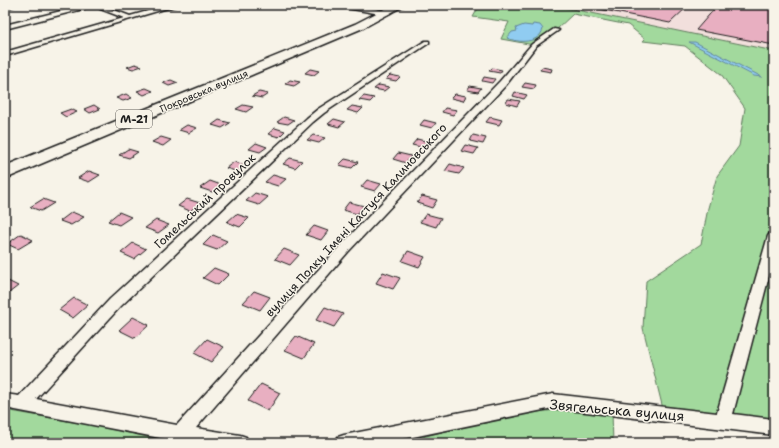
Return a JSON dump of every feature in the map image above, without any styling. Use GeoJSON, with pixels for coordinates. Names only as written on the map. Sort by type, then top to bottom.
{"type":"FeatureCollection","features":[{"type":"Feature","properties":{"kind":"highway","name":"Покровська вулиця"},"geometry":{"type":"LineString","coordinates":[[5,173],[360,26],[400,5]]}},
{"type":"Feature","properties":{"kind":"street"},"geometry":{"type":"LineString","coordinates":[[5,7],[13,5]]}},
{"type":"Feature","properties":{"kind":"street"},"geometry":{"type":"LineString","coordinates":[[5,54],[175,5]]}},
{"type":"Feature","properties":{"kind":"street"},"geometry":{"type":"LineString","coordinates":[[341,5],[386,13]]}},
{"type":"Feature","properties":{"kind":"street"},"geometry":{"type":"LineString","coordinates":[[5,27],[87,6],[99,6],[130,18]]}},
{"type":"Feature","properties":{"kind":"street","name":"вулиця Полку Імені Кастуся Калиновського"},"geometry":{"type":"LineString","coordinates":[[180,434],[344,249],[503,83],[534,45],[556,30]]}},
{"type":"Feature","properties":{"kind":"street","name":"Гомельський провулок"},"geometry":{"type":"LineString","coordinates":[[22,404],[115,304],[310,120],[321,111],[427,42]]}},
{"type":"Feature","properties":{"kind":"street"},"geometry":{"type":"LineString","coordinates":[[724,420],[774,236]]}},
{"type":"Feature","properties":{"kind":"street"},"geometry":{"type":"LineString","coordinates":[[5,401],[180,434],[240,443]]}},
{"type":"Feature","properties":{"kind":"street","name":"Звягельська вулиця"},"geometry":{"type":"LineString","coordinates":[[344,443],[552,401],[774,427]]}},
{"type":"Feature","properties":{"kind":"shaded area"},"geometry":{"type":"Polygon","coordinates":[[[553,5],[774,5],[774,51],[553,5]]]}},
{"type":"Feature","properties":{"kind":"green space"},"geometry":{"type":"Polygon","coordinates":[[[480,5],[553,5],[774,51],[774,427],[664,413],[643,328],[646,281],[701,244],[708,208],[717,176],[739,146],[745,108],[721,74],[685,46],[643,41],[645,39],[628,25],[573,14],[556,30],[534,45],[501,39],[509,22],[473,17],[480,5]]]}},
{"type":"Feature","properties":{"kind":"green space"},"geometry":{"type":"Polygon","coordinates":[[[577,408],[612,412],[613,443],[400,443],[505,415],[577,408]]]}},
{"type":"Feature","properties":{"kind":"green space"},"geometry":{"type":"Polygon","coordinates":[[[5,410],[97,426],[175,443],[5,443],[5,410]]]}},
{"type":"Feature","properties":{"kind":"water"},"geometry":{"type":"Polygon","coordinates":[[[533,24],[540,25],[543,29],[541,34],[533,40],[517,41],[507,38],[512,32],[517,31],[516,28],[524,25],[532,26],[533,24]]]}},
{"type":"Feature","properties":{"kind":"water"},"geometry":{"type":"Polygon","coordinates":[[[689,42],[695,42],[762,77],[754,76],[689,42]]]}},
{"type":"Feature","properties":{"kind":"building"},"geometry":{"type":"Polygon","coordinates":[[[579,5],[689,5],[670,23],[579,5]]]}},
{"type":"Feature","properties":{"kind":"building"},"geometry":{"type":"Polygon","coordinates":[[[707,5],[774,5],[774,45],[696,30],[716,7],[707,5]]]}},
{"type":"Feature","properties":{"kind":"building"},"geometry":{"type":"Polygon","coordinates":[[[135,64],[142,66],[133,69],[127,67],[135,64]]]}},
{"type":"Feature","properties":{"kind":"building"},"geometry":{"type":"Polygon","coordinates":[[[542,67],[552,69],[551,72],[540,70],[542,67]]]}},
{"type":"Feature","properties":{"kind":"building"},"geometry":{"type":"Polygon","coordinates":[[[492,68],[502,70],[500,73],[489,71],[492,68]]]}},
{"type":"Feature","properties":{"kind":"building"},"geometry":{"type":"Polygon","coordinates":[[[310,69],[319,71],[314,75],[305,73],[310,69]]]}},
{"type":"Feature","properties":{"kind":"building"},"geometry":{"type":"Polygon","coordinates":[[[390,75],[400,77],[396,81],[386,79],[390,75]]]}},
{"type":"Feature","properties":{"kind":"building"},"geometry":{"type":"Polygon","coordinates":[[[484,77],[495,79],[492,83],[482,81],[484,77]]]}},
{"type":"Feature","properties":{"kind":"building"},"geometry":{"type":"Polygon","coordinates":[[[171,80],[178,83],[169,86],[163,83],[171,80]]]}},
{"type":"Feature","properties":{"kind":"building"},"geometry":{"type":"Polygon","coordinates":[[[290,80],[300,82],[294,86],[285,84],[290,80]]]}},
{"type":"Feature","properties":{"kind":"building"},"geometry":{"type":"Polygon","coordinates":[[[525,83],[536,85],[534,89],[522,87],[525,83]]]}},
{"type":"Feature","properties":{"kind":"building"},"geometry":{"type":"Polygon","coordinates":[[[379,85],[389,87],[384,91],[374,89],[379,85]]]}},
{"type":"Feature","properties":{"kind":"building"},"geometry":{"type":"Polygon","coordinates":[[[470,86],[481,88],[478,92],[467,90],[470,86]]]}},
{"type":"Feature","properties":{"kind":"building"},"geometry":{"type":"Polygon","coordinates":[[[146,88],[153,91],[144,95],[137,91],[146,88]]]}},
{"type":"Feature","properties":{"kind":"building"},"geometry":{"type":"Polygon","coordinates":[[[259,92],[268,94],[262,98],[252,96],[259,92]]]}},
{"type":"Feature","properties":{"kind":"building"},"geometry":{"type":"Polygon","coordinates":[[[515,92],[527,95],[524,99],[513,96],[515,92]]]}},
{"type":"Feature","properties":{"kind":"building"},"geometry":{"type":"Polygon","coordinates":[[[126,94],[132,98],[123,101],[116,98],[126,94]]]}},
{"type":"Feature","properties":{"kind":"building"},"geometry":{"type":"Polygon","coordinates":[[[455,94],[466,96],[463,101],[451,98],[455,94]]]}},
{"type":"Feature","properties":{"kind":"building"},"geometry":{"type":"Polygon","coordinates":[[[364,96],[374,98],[370,102],[359,100],[364,96]]]}},
{"type":"Feature","properties":{"kind":"building"},"geometry":{"type":"Polygon","coordinates":[[[508,99],[520,101],[517,106],[506,103],[508,99]]]}},
{"type":"Feature","properties":{"kind":"building"},"geometry":{"type":"Polygon","coordinates":[[[94,105],[100,109],[90,113],[84,109],[94,105]]]}},
{"type":"Feature","properties":{"kind":"building"},"geometry":{"type":"Polygon","coordinates":[[[243,105],[253,107],[246,112],[236,109],[243,105]]]}},
{"type":"Feature","properties":{"kind":"building"},"geometry":{"type":"Polygon","coordinates":[[[352,106],[363,108],[358,113],[347,110],[352,106]]]}},
{"type":"Feature","properties":{"kind":"building"},"geometry":{"type":"Polygon","coordinates":[[[445,108],[457,110],[453,115],[442,112],[445,108]]]}},
{"type":"Feature","properties":{"kind":"building"},"geometry":{"type":"Polygon","coordinates":[[[71,109],[77,112],[66,117],[60,113],[71,109]]]}},
{"type":"Feature","properties":{"kind":"building"},"geometry":{"type":"Polygon","coordinates":[[[284,117],[294,120],[288,124],[277,122],[284,117]]]}},
{"type":"Feature","properties":{"kind":"building"},"geometry":{"type":"Polygon","coordinates":[[[490,117],[502,120],[499,125],[486,122],[490,117]]]}},
{"type":"Feature","properties":{"kind":"building"},"geometry":{"type":"Polygon","coordinates":[[[334,119],[345,122],[339,127],[328,124],[334,119]]]}},
{"type":"Feature","properties":{"kind":"building"},"geometry":{"type":"Polygon","coordinates":[[[219,120],[230,123],[222,128],[212,125],[219,120]]]}},
{"type":"Feature","properties":{"kind":"building"},"geometry":{"type":"Polygon","coordinates":[[[424,120],[436,123],[432,128],[420,125],[424,120]]]}},
{"type":"Feature","properties":{"kind":"building"},"geometry":{"type":"Polygon","coordinates":[[[187,125],[197,128],[189,133],[179,130],[187,125]]]}},
{"type":"Feature","properties":{"kind":"building"},"geometry":{"type":"Polygon","coordinates":[[[275,128],[285,131],[279,137],[268,134],[275,128]]]}},
{"type":"Feature","properties":{"kind":"building"},"geometry":{"type":"Polygon","coordinates":[[[313,135],[325,138],[319,143],[307,140],[313,135]]]}},
{"type":"Feature","properties":{"kind":"building"},"geometry":{"type":"Polygon","coordinates":[[[473,135],[486,138],[483,144],[470,141],[473,135]]]}},
{"type":"Feature","properties":{"kind":"building"},"geometry":{"type":"Polygon","coordinates":[[[161,137],[171,140],[163,146],[152,142],[161,137]]]}},
{"type":"Feature","properties":{"kind":"building"},"geometry":{"type":"Polygon","coordinates":[[[417,139],[429,142],[425,148],[412,145],[417,139]]]}},
{"type":"Feature","properties":{"kind":"building"},"geometry":{"type":"Polygon","coordinates":[[[256,143],[267,147],[260,152],[249,149],[256,143]]]}},
{"type":"Feature","properties":{"kind":"building"},"geometry":{"type":"Polygon","coordinates":[[[465,145],[478,148],[474,154],[461,151],[465,145]]]}},
{"type":"Feature","properties":{"kind":"building"},"geometry":{"type":"Polygon","coordinates":[[[128,149],[138,152],[129,158],[119,155],[128,149]]]}},
{"type":"Feature","properties":{"kind":"building"},"geometry":{"type":"Polygon","coordinates":[[[398,153],[411,156],[406,163],[393,159],[398,153]]]}},
{"type":"Feature","properties":{"kind":"building"},"geometry":{"type":"Polygon","coordinates":[[[290,158],[302,161],[295,168],[283,164],[290,158]]]}},
{"type":"Feature","properties":{"kind":"building"},"geometry":{"type":"Polygon","coordinates":[[[345,159],[358,162],[352,168],[339,165],[345,159]]]}},
{"type":"Feature","properties":{"kind":"building"},"geometry":{"type":"Polygon","coordinates":[[[234,162],[246,165],[238,172],[226,168],[234,162]]]}},
{"type":"Feature","properties":{"kind":"building"},"geometry":{"type":"Polygon","coordinates":[[[450,164],[464,168],[459,174],[445,171],[450,164]]]}},
{"type":"Feature","properties":{"kind":"building"},"geometry":{"type":"Polygon","coordinates":[[[89,171],[100,175],[89,182],[78,178],[89,171]]]}},
{"type":"Feature","properties":{"kind":"building"},"geometry":{"type":"Polygon","coordinates":[[[273,175],[286,179],[278,186],[265,182],[273,175]]]}},
{"type":"Feature","properties":{"kind":"building"},"geometry":{"type":"Polygon","coordinates":[[[367,180],[381,184],[375,191],[361,187],[367,180]]]}},
{"type":"Feature","properties":{"kind":"building"},"geometry":{"type":"Polygon","coordinates":[[[210,181],[221,185],[212,192],[200,188],[210,181]]]}},
{"type":"Feature","properties":{"kind":"building"},"geometry":{"type":"Polygon","coordinates":[[[255,193],[268,197],[259,205],[246,201],[255,193]]]}},
{"type":"Feature","properties":{"kind":"building"},"geometry":{"type":"Polygon","coordinates":[[[422,196],[437,200],[432,208],[417,203],[422,196]]]}},
{"type":"Feature","properties":{"kind":"building"},"geometry":{"type":"Polygon","coordinates":[[[43,199],[54,203],[41,211],[30,207],[43,199]]]}},
{"type":"Feature","properties":{"kind":"building"},"geometry":{"type":"Polygon","coordinates":[[[187,199],[200,203],[190,211],[178,206],[187,199]]]}},
{"type":"Feature","properties":{"kind":"building"},"geometry":{"type":"Polygon","coordinates":[[[349,202],[364,206],[357,214],[343,210],[349,202]]]}},
{"type":"Feature","properties":{"kind":"building"},"geometry":{"type":"Polygon","coordinates":[[[72,212],[84,217],[71,225],[60,221],[72,212]]]}},
{"type":"Feature","properties":{"kind":"building"},"geometry":{"type":"Polygon","coordinates":[[[119,212],[131,217],[119,225],[108,221],[119,212]]]}},
{"type":"Feature","properties":{"kind":"building"},"geometry":{"type":"Polygon","coordinates":[[[236,214],[249,218],[240,227],[227,222],[236,214]]]}},
{"type":"Feature","properties":{"kind":"building"},"geometry":{"type":"Polygon","coordinates":[[[426,214],[441,218],[436,227],[420,222],[426,214]]]}},
{"type":"Feature","properties":{"kind":"building"},"geometry":{"type":"Polygon","coordinates":[[[156,220],[169,225],[158,233],[145,228],[156,220]]]}},
{"type":"Feature","properties":{"kind":"building"},"geometry":{"type":"Polygon","coordinates":[[[314,226],[328,231],[321,240],[306,235],[314,226]]]}},
{"type":"Feature","properties":{"kind":"building"},"geometry":{"type":"Polygon","coordinates":[[[21,234],[33,240],[18,249],[7,244],[21,234]]]}},
{"type":"Feature","properties":{"kind":"building"},"geometry":{"type":"Polygon","coordinates":[[[213,235],[227,241],[217,250],[203,245],[213,235]]]}},
{"type":"Feature","properties":{"kind":"building"},"geometry":{"type":"Polygon","coordinates":[[[133,243],[146,249],[134,259],[121,253],[133,243]]]}},
{"type":"Feature","properties":{"kind":"building"},"geometry":{"type":"Polygon","coordinates":[[[284,249],[299,255],[290,265],[275,259],[284,249]]]}},
{"type":"Feature","properties":{"kind":"building"},"geometry":{"type":"Polygon","coordinates":[[[408,251],[425,257],[419,267],[402,261],[408,251]]]}},
{"type":"Feature","properties":{"kind":"building"},"geometry":{"type":"Polygon","coordinates":[[[214,268],[229,274],[218,285],[203,278],[214,268]]]}},
{"type":"Feature","properties":{"kind":"building"},"geometry":{"type":"Polygon","coordinates":[[[383,272],[400,278],[393,289],[376,283],[383,272]]]}},
{"type":"Feature","properties":{"kind":"building"},"geometry":{"type":"Polygon","coordinates":[[[6,280],[18,286],[5,296],[5,281],[6,280]]]}},
{"type":"Feature","properties":{"kind":"building"},"geometry":{"type":"Polygon","coordinates":[[[254,291],[270,297],[260,310],[243,303],[254,291]]]}},
{"type":"Feature","properties":{"kind":"building"},"geometry":{"type":"Polygon","coordinates":[[[74,298],[88,305],[73,318],[59,310],[74,298]]]}},
{"type":"Feature","properties":{"kind":"building"},"geometry":{"type":"Polygon","coordinates":[[[325,307],[343,314],[334,327],[316,320],[325,307]]]}},
{"type":"Feature","properties":{"kind":"building"},"geometry":{"type":"Polygon","coordinates":[[[133,317],[149,325],[135,338],[119,330],[133,317]]]}},
{"type":"Feature","properties":{"kind":"building"},"geometry":{"type":"Polygon","coordinates":[[[296,336],[314,344],[304,358],[285,350],[296,336]]]}},
{"type":"Feature","properties":{"kind":"building"},"geometry":{"type":"Polygon","coordinates":[[[207,339],[224,347],[211,362],[194,353],[207,339]]]}},
{"type":"Feature","properties":{"kind":"building"},"geometry":{"type":"Polygon","coordinates":[[[261,384],[280,393],[268,411],[248,401],[261,384]]]}}]}
